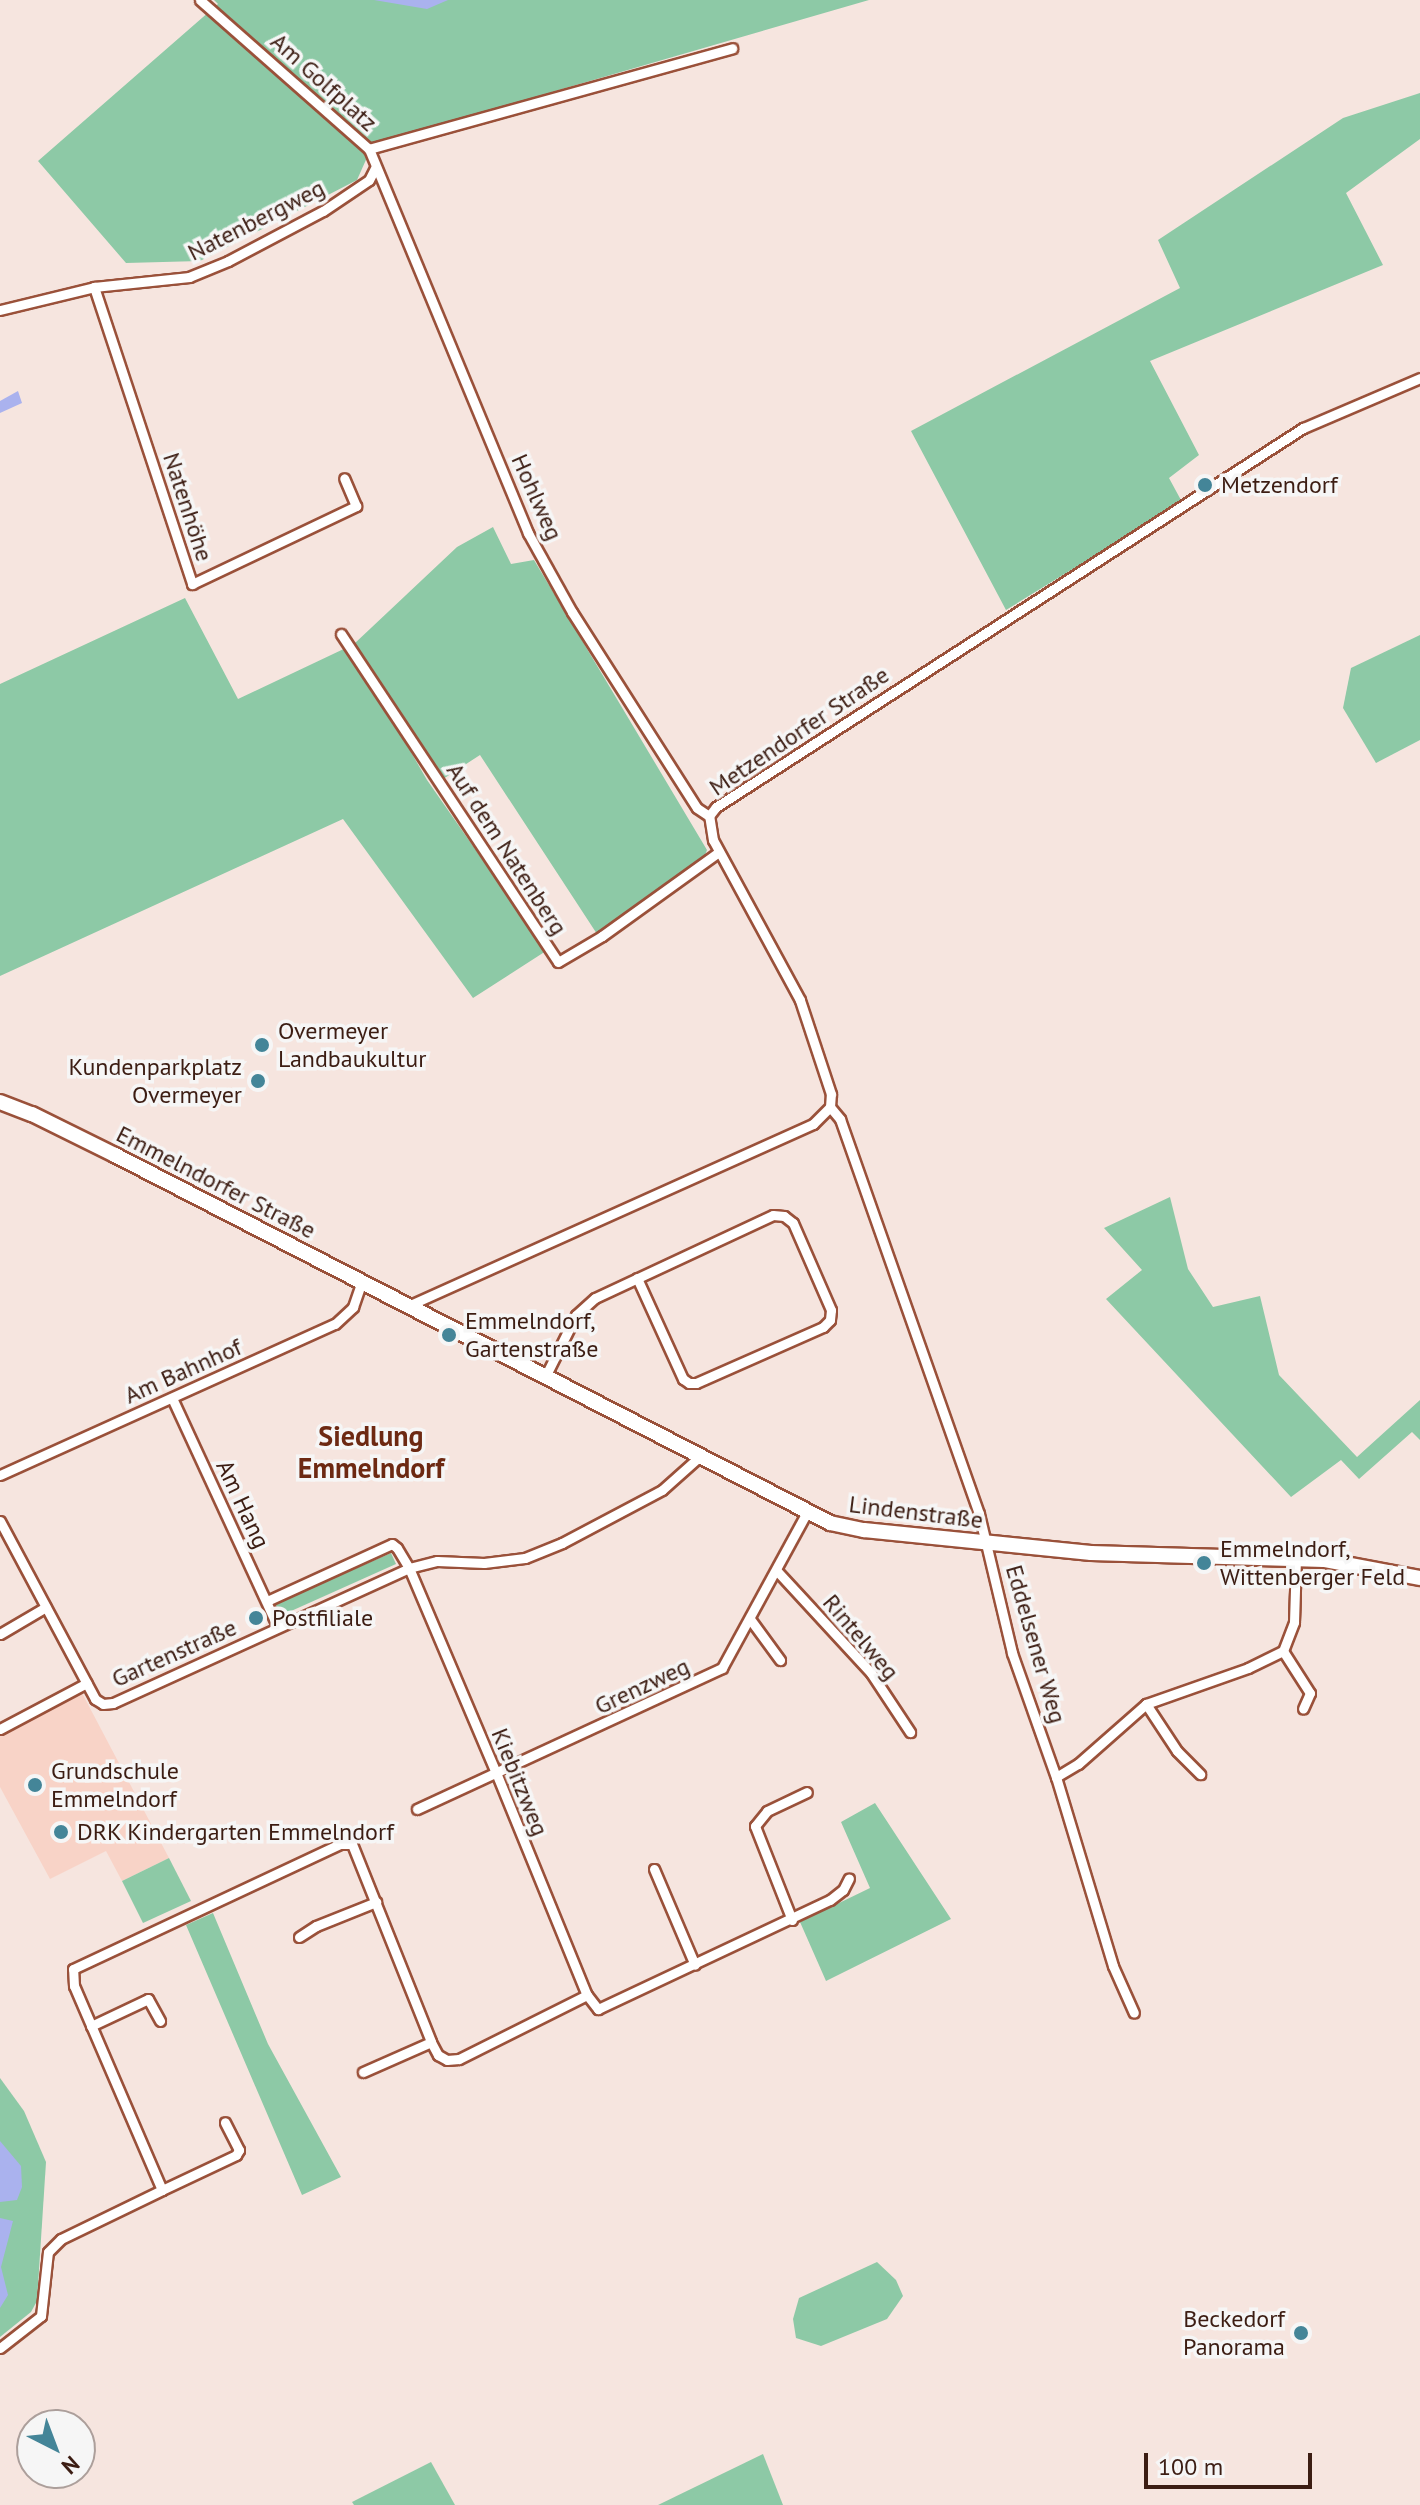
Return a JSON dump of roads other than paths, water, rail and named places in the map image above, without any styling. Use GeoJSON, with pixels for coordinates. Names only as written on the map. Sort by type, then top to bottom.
{"type":"FeatureCollection","features":[{"type":"Feature","properties":{"kind":"street","name":"Am Golfplatz"},"geometry":{"type":"LineString","coordinates":[[200,0],[369,149],[375,168]]}},
{"type":"Feature","properties":{"kind":"street"},"geometry":{"type":"LineString","coordinates":[[369,149],[732,48]]}},
{"type":"Feature","properties":{"kind":"street","name":"Natenbergweg"},"geometry":{"type":"LineString","coordinates":[[0,310],[94,287],[175,280],[228,261],[354,192],[369,180],[375,168]]}},
{"type":"Feature","properties":{"kind":"street","name":"Hohlweg"},"geometry":{"type":"LineString","coordinates":[[375,168],[528,533],[572,612],[688,795],[697,808],[709,816]]}},
{"type":"Feature","properties":{"kind":"street","name":"Natenhöhe"},"geometry":{"type":"LineString","coordinates":[[94,287],[192,584],[356,506],[344,478]]}},
{"type":"Feature","properties":{"kind":"street","name":"Metzendorfer Straße"},"geometry":{"type":"LineString","coordinates":[[830,1107],[831,1094],[800,1000],[719,852],[709,828],[709,816],[729,797],[1303,428],[1420,378]]}},
{"type":"Feature","properties":{"kind":"street","name":"Auf dem Natenberg"},"geometry":{"type":"LineString","coordinates":[[341,634],[558,962],[602,936],[719,852]]}},
{"type":"Feature","properties":{"kind":"street","name":"Emmelndorfer Straße"},"geometry":{"type":"LineString","coordinates":[[0,1102],[46,1120],[410,1305]]}},
{"type":"Feature","properties":{"kind":"street"},"geometry":{"type":"LineString","coordinates":[[410,1305],[813,1124],[830,1107]]}},
{"type":"Feature","properties":{"kind":"street","name":"Eddelsener Weg"},"geometry":{"type":"LineString","coordinates":[[830,1107],[840,1119],[987,1543],[1012,1653],[1056,1777],[1113,1966],[1134,2013]]}},
{"type":"Feature","properties":{"kind":"street"},"geometry":{"type":"LineString","coordinates":[[545,1377],[576,1315],[585,1305],[637,1278],[773,1215],[784,1216],[793,1223],[831,1310],[830,1320],[823,1327],[696,1383],[689,1383],[683,1379],[637,1278]]}},
{"type":"Feature","properties":{"kind":"street","name":"Am Bahnhof"},"geometry":{"type":"LineString","coordinates":[[0,1475],[335,1324],[353,1307],[362,1281]]}},
{"type":"Feature","properties":{"kind":"street","name":"Lindenstraße"},"geometry":{"type":"LineString","coordinates":[[410,1305],[806,1514],[856,1529],[1091,1553],[1296,1558],[1356,1565],[1420,1578]]}},
{"type":"Feature","properties":{"kind":"street","name":"Am Hang"},"geometry":{"type":"LineString","coordinates":[[172,1398],[278,1627]]}},
{"type":"Feature","properties":{"kind":"street","name":"Gartenstraße"},"geometry":{"type":"LineString","coordinates":[[0,1521],[95,1699],[103,1704],[113,1703],[409,1568],[437,1561],[484,1563],[533,1555],[662,1490],[699,1457]]}},
{"type":"Feature","properties":{"kind":"street","name":"Grenzweg"},"geometry":{"type":"LineString","coordinates":[[417,1809],[708,1678],[722,1668],[731,1657],[806,1514]]}},
{"type":"Feature","properties":{"kind":"street"},"geometry":{"type":"LineString","coordinates":[[267,1601],[392,1544],[409,1568]]}},
{"type":"Feature","properties":{"kind":"street"},"geometry":{"type":"LineString","coordinates":[[1056,1777],[1078,1764],[1146,1704],[1248,1668],[1283,1651],[1294,1622],[1296,1558]]}},
{"type":"Feature","properties":{"kind":"street","name":"Kiebitzweg"},"geometry":{"type":"LineString","coordinates":[[409,1568],[587,1995],[598,2009],[695,1965]]}},
{"type":"Feature","properties":{"kind":"street","name":"Rintelweg"},"geometry":{"type":"LineString","coordinates":[[777,1571],[871,1673],[910,1732]]}},
{"type":"Feature","properties":{"kind":"street"},"geometry":{"type":"LineString","coordinates":[[0,1634],[46,1607]]}},
{"type":"Feature","properties":{"kind":"street"},"geometry":{"type":"LineString","coordinates":[[750,1619],[780,1660]]}},
{"type":"Feature","properties":{"kind":"street"},"geometry":{"type":"LineString","coordinates":[[1283,1651],[1310,1693],[1303,1709]]}},
{"type":"Feature","properties":{"kind":"street"},"geometry":{"type":"LineString","coordinates":[[0,1729],[87,1683]]}},
{"type":"Feature","properties":{"kind":"street"},"geometry":{"type":"LineString","coordinates":[[1146,1704],[1177,1751],[1200,1774]]}},
{"type":"Feature","properties":{"kind":"street"},"geometry":{"type":"LineString","coordinates":[[792,1920],[755,1826],[767,1811],[807,1792]]}},
{"type":"Feature","properties":{"kind":"street"},"geometry":{"type":"LineString","coordinates":[[162,2190],[74,1986],[73,1969],[340,1844],[352,1844],[357,1852],[438,2055],[447,2060],[459,2059],[587,1995]]}},
{"type":"Feature","properties":{"kind":"street"},"geometry":{"type":"LineString","coordinates":[[654,1869],[695,1965],[830,1900],[843,1890],[849,1878]]}},
{"type":"Feature","properties":{"kind":"street"},"geometry":{"type":"LineString","coordinates":[[299,1937],[316,1926],[376,1902]]}},
{"type":"Feature","properties":{"kind":"street"},"geometry":{"type":"LineString","coordinates":[[91,2026],[148,1999],[160,2021]]}},
{"type":"Feature","properties":{"kind":"street"},"geometry":{"type":"LineString","coordinates":[[363,2072],[431,2042]]}},
{"type":"Feature","properties":{"kind":"street"},"geometry":{"type":"LineString","coordinates":[[0,2348],[41,2316],[48,2252],[61,2239],[236,2155],[239,2150],[225,2122]]}},
{"type":"Feature","properties":{"kind":"water"},"geometry":{"type":"Polygon","coordinates":[[[374,0],[448,0],[427,9],[374,0]]]}},
{"type":"Feature","properties":{"kind":"water"},"geometry":{"type":"Polygon","coordinates":[[[18,391],[22,403],[0,413],[0,401],[18,391]]]}},
{"type":"Feature","properties":{"kind":"water"},"geometry":{"type":"Polygon","coordinates":[[[0,2141],[21,2166],[22,2187],[17,2200],[0,2202],[0,2141]]]}},
{"type":"Feature","properties":{"kind":"water"},"geometry":{"type":"Polygon","coordinates":[[[0,2218],[13,2221],[1,2267],[8,2295],[0,2308],[0,2218]]]}},
{"type":"Feature","properties":{"kind":"place","name":"Metzendorf"},"geometry":{"type":"Point","coordinates":[1205,485]}},
{"type":"Feature","properties":{"kind":"place","name":"Overmeyer Landbaukultur"},"geometry":{"type":"Point","coordinates":[262,1045]}},
{"type":"Feature","properties":{"kind":"place","name":"Kundenparkplatz Overmeyer"},"geometry":{"type":"Point","coordinates":[258,1081]}},
{"type":"Feature","properties":{"kind":"place","name":"Emmelndorf, Gartenstraße"},"geometry":{"type":"Point","coordinates":[449,1335]}},
{"type":"Feature","properties":{"kind":"place","name":"Emmelndorf, Wittenberger Feld"},"geometry":{"type":"Point","coordinates":[1204,1563]}},
{"type":"Feature","properties":{"kind":"place","name":"Postfiliale"},"geometry":{"type":"Point","coordinates":[256,1618]}},
{"type":"Feature","properties":{"kind":"place","name":"Grundschule Emmelndorf"},"geometry":{"type":"Point","coordinates":[35,1785]}},
{"type":"Feature","properties":{"kind":"place","name":"DRK Kindergarten Emmelndorf"},"geometry":{"type":"Point","coordinates":[61,1832]}},
{"type":"Feature","properties":{"kind":"place","name":"Beckedorf Panorama"},"geometry":{"type":"Point","coordinates":[1301,2333]}},
{"type":"Feature","properties":{"kind":"district","name":"Siedlung Emmelndorf"},"geometry":{"type":"Point","coordinates":[371,1452]}}]}
